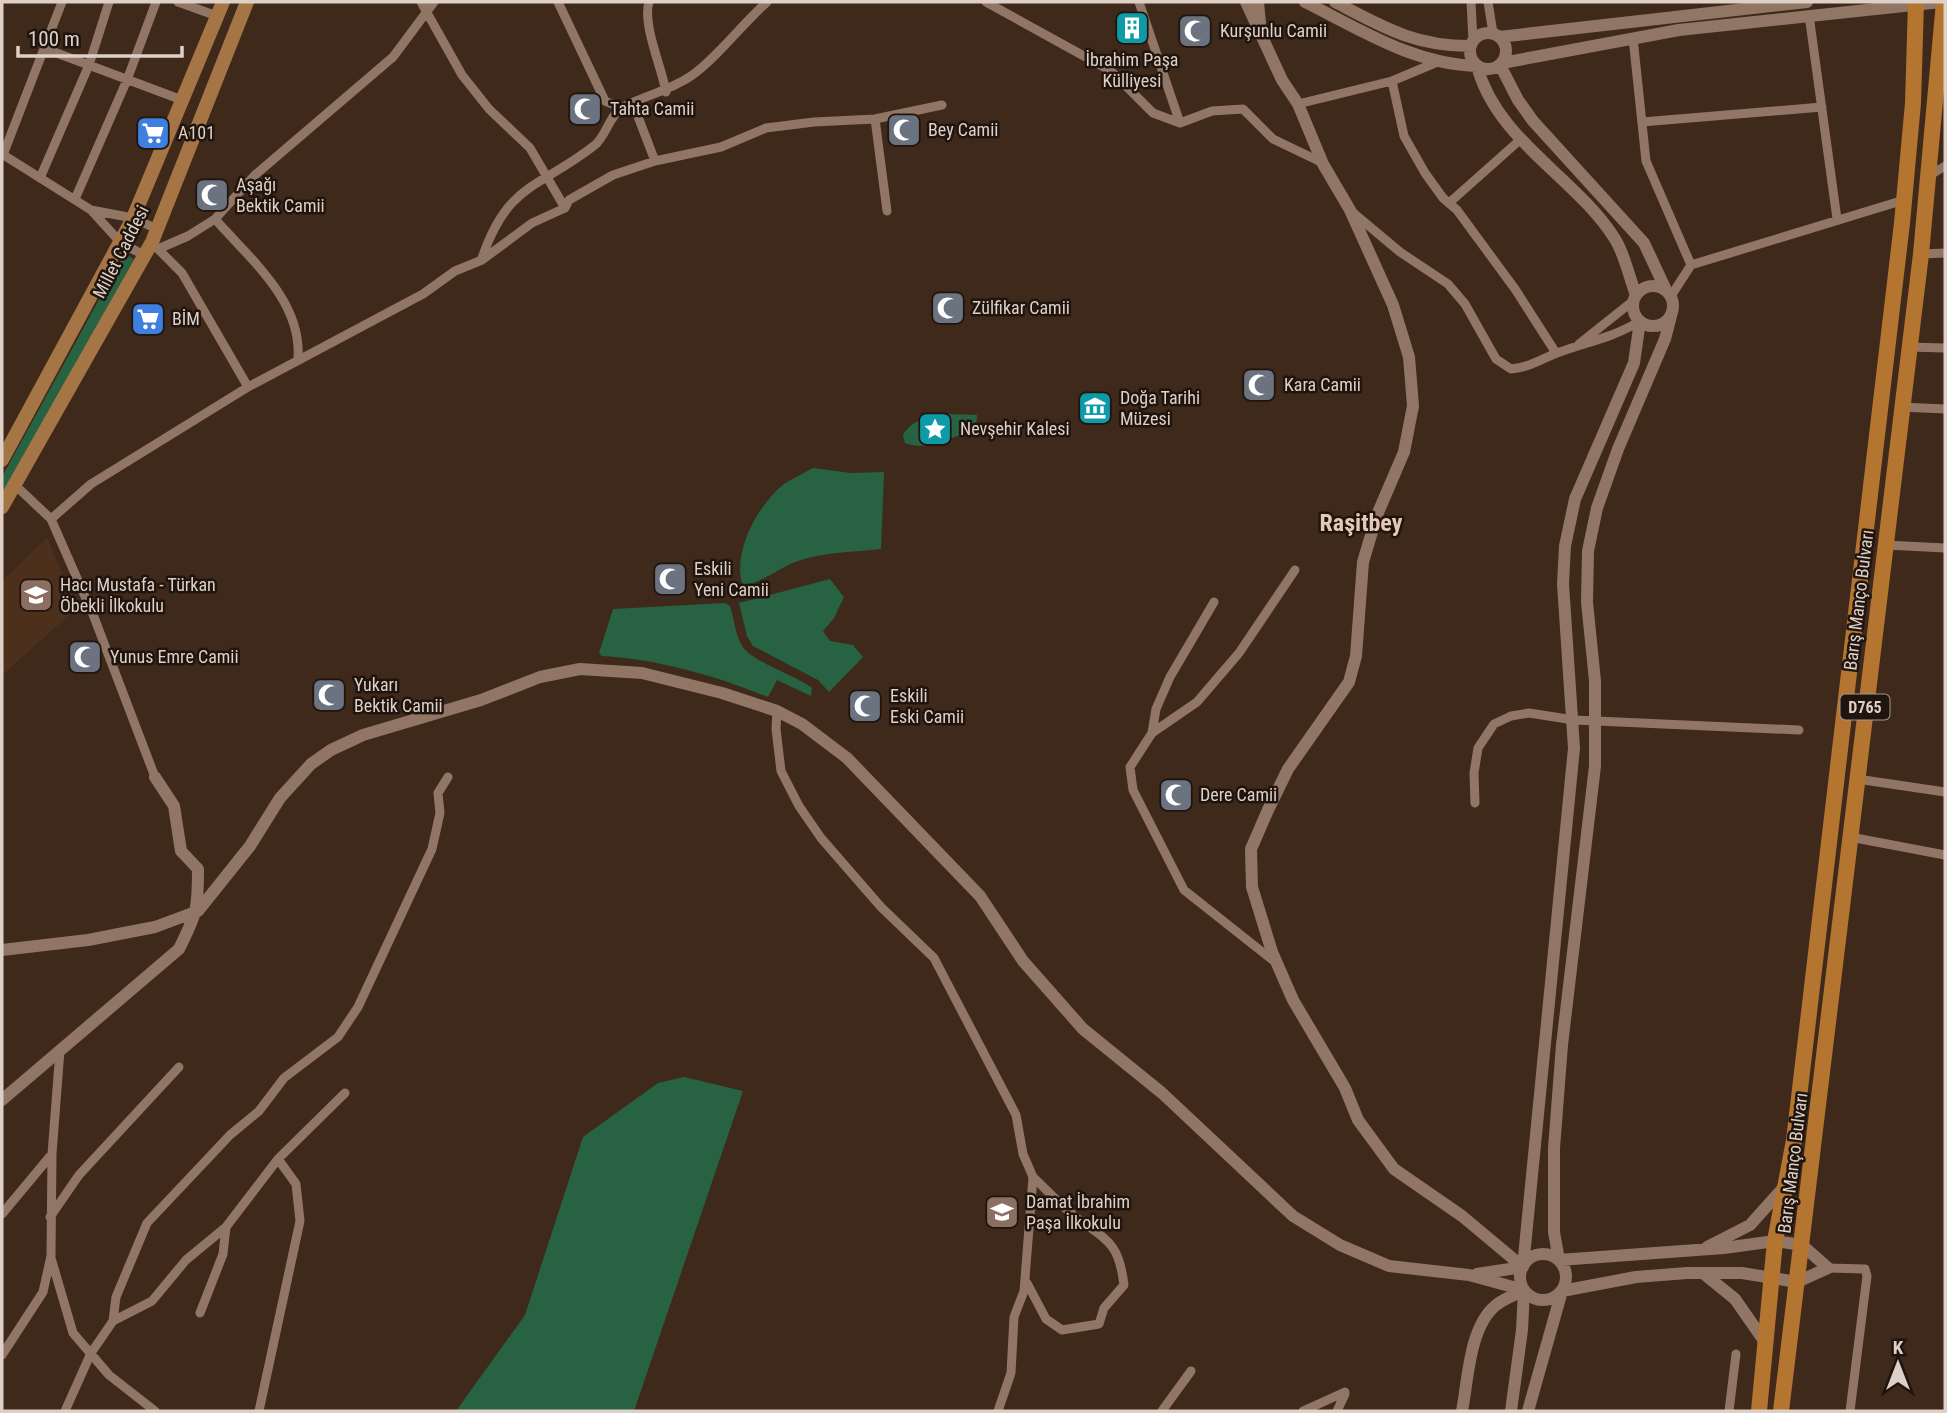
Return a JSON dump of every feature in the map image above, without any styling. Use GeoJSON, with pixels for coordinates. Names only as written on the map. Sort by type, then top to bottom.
{"type":"FeatureCollection","features":[{"type":"Feature","properties":{"kind":"highway","name":"Barış Manço Bulvarı"},"geometry":{"type":"LineString","coordinates":[[1759,1411],[1767,1346],[1770,1280],[1794,1140],[1842,755],[1913,103],[1916,2]]}},
{"type":"Feature","properties":{"kind":"highway","name":"Barış Manço Bulvarı"},"geometry":{"type":"LineString","coordinates":[[1781,1411],[1920,254],[1943,2]]}},
{"type":"Feature","properties":{"kind":"main road","name":"Millet Caddesi"},"geometry":{"type":"LineString","coordinates":[[2,460],[121,243],[223,2]]}},
{"type":"Feature","properties":{"kind":"main road","name":"Millet Caddesi"},"geometry":{"type":"LineString","coordinates":[[2,508],[152,244],[247,2]]}},
{"type":"Feature","properties":{"kind":"main road"},"geometry":{"type":"LineString","coordinates":[[1246,2],[1260,27],[1282,80],[1298,104],[1323,164],[1350,209],[1393,305],[1409,357],[1413,406],[1404,452],[1377,515],[1363,562],[1356,656],[1349,682],[1288,769],[1251,849],[1252,887],[1277,963],[1293,1000],[1345,1088],[1358,1120],[1394,1169],[1462,1216],[1523,1267]]}},
{"type":"Feature","properties":{"kind":"main road"},"geometry":{"type":"LineString","coordinates":[[1258,2],[1260,27]]}},
{"type":"Feature","properties":{"kind":"main road"},"geometry":{"type":"LineString","coordinates":[[1305,2],[1409,55],[1436,63],[1477,66],[1487,70],[1501,64],[1633,38],[1808,8]]}},
{"type":"Feature","properties":{"kind":"main road"},"geometry":{"type":"LineString","coordinates":[[1335,2],[1400,36],[1429,45],[1471,44],[1485,33],[1496,35],[1808,8],[1943,2]]}},
{"type":"Feature","properties":{"kind":"main road"},"geometry":{"type":"LineString","coordinates":[[1496,35],[1506,49],[1501,64],[1518,100],[1533,121],[1644,243],[1674,309],[1665,339],[1618,449],[1597,508],[1588,551],[1587,602],[1596,719],[1590,825],[1562,1045],[1553,1185],[1559,1259],[1567,1278],[1528,1411]]}},
{"type":"Feature","properties":{"kind":"main road"},"geometry":{"type":"LineString","coordinates":[[1471,44],[1471,57],[1488,94],[1521,139],[1616,240],[1634,298],[1633,308],[1640,321],[1634,363],[1576,499],[1565,546],[1563,584],[1574,720],[1571,792],[1538,1093],[1520,1279],[1524,1290],[1522,1331],[1511,1411]]}},
{"type":"Feature","properties":{"kind":"main road"},"geometry":{"type":"LineString","coordinates":[[1634,298],[1650,286],[1669,293]]}},
{"type":"Feature","properties":{"kind":"main road"},"geometry":{"type":"LineString","coordinates":[[1640,321],[1653,327],[1671,316]]}},
{"type":"Feature","properties":{"kind":"main road"},"geometry":{"type":"LineString","coordinates":[[2,1100],[101,1019],[179,950],[198,911],[250,846],[280,798],[303,772],[331,750],[363,735],[481,700],[540,677],[580,669],[642,673],[722,693],[777,711],[803,724],[847,758],[980,896],[1023,961],[1083,1029],[1162,1093],[1293,1216],[1340,1245],[1389,1266],[1469,1275],[1524,1290],[1543,1300],[1554,1297],[1562,1290],[1636,1277],[1742,1273],[1770,1280],[1797,1282],[1828,1268],[1802,1245],[1775,1241],[1559,1259],[1539,1254],[1523,1267],[1469,1275]]}},
{"type":"Feature","properties":{"kind":"main road"},"geometry":{"type":"LineString","coordinates":[[155,777],[174,806],[181,851],[198,869],[198,911]]}},
{"type":"Feature","properties":{"kind":"main road"},"geometry":{"type":"LineString","coordinates":[[2,950],[88,940],[155,927],[198,911]]}},
{"type":"Feature","properties":{"kind":"main road"},"geometry":{"type":"LineString","coordinates":[[1702,1249],[1750,1225],[1785,1186]]}},
{"type":"Feature","properties":{"kind":"main road"},"geometry":{"type":"LineString","coordinates":[[1703,1273],[1735,1299],[1767,1346]]}},
{"type":"Feature","properties":{"kind":"main road"},"geometry":{"type":"LineString","coordinates":[[1462,1411],[1468,1363],[1484,1323],[1494,1307],[1524,1290]]}},
{"type":"Feature","properties":{"kind":"street"},"geometry":{"type":"LineString","coordinates":[[62,2],[46,49],[2,155],[91,209],[133,218],[152,244],[182,273],[248,387]]}},
{"type":"Feature","properties":{"kind":"street"},"geometry":{"type":"LineString","coordinates":[[40,178],[89,65],[109,2]]}},
{"type":"Feature","properties":{"kind":"street"},"geometry":{"type":"LineString","coordinates":[[75,200],[127,80],[156,2]]}},
{"type":"Feature","properties":{"kind":"street"},"geometry":{"type":"LineString","coordinates":[[178,2],[217,16]]}},
{"type":"Feature","properties":{"kind":"street"},"geometry":{"type":"LineString","coordinates":[[91,209],[121,243],[152,244],[188,236],[215,219],[255,175],[393,57],[423,6],[434,2]]}},
{"type":"Feature","properties":{"kind":"street"},"geometry":{"type":"LineString","coordinates":[[558,2],[605,100],[637,114],[655,161]]}},
{"type":"Feature","properties":{"kind":"street"},"geometry":{"type":"LineString","coordinates":[[649,2],[654,46],[666,92]]}},
{"type":"Feature","properties":{"kind":"street"},"geometry":{"type":"LineString","coordinates":[[482,260],[492,229],[510,202],[546,175],[597,143],[621,108],[666,92],[694,74],[741,24],[767,2]]}},
{"type":"Feature","properties":{"kind":"street"},"geometry":{"type":"LineString","coordinates":[[986,2],[1111,71],[1153,113],[1180,122],[1212,111],[1243,109],[1273,139],[1323,164]]}},
{"type":"Feature","properties":{"kind":"street"},"geometry":{"type":"LineString","coordinates":[[1139,2],[1180,122]]}},
{"type":"Feature","properties":{"kind":"street"},"geometry":{"type":"LineString","coordinates":[[1471,2],[1471,44]]}},
{"type":"Feature","properties":{"kind":"street"},"geometry":{"type":"LineString","coordinates":[[1488,2],[1496,35]]}},
{"type":"Feature","properties":{"kind":"street"},"geometry":{"type":"LineString","coordinates":[[423,6],[463,75],[488,109],[530,148],[565,208]]}},
{"type":"Feature","properties":{"kind":"street"},"geometry":{"type":"LineString","coordinates":[[1808,8],[1837,219]]}},
{"type":"Feature","properties":{"kind":"street"},"geometry":{"type":"LineString","coordinates":[[1633,38],[1646,161],[1692,265]]}},
{"type":"Feature","properties":{"kind":"street"},"geometry":{"type":"LineString","coordinates":[[46,49],[182,100]]}},
{"type":"Feature","properties":{"kind":"street"},"geometry":{"type":"LineString","coordinates":[[1298,104],[1392,81],[1436,63]]}},
{"type":"Feature","properties":{"kind":"street"},"geometry":{"type":"LineString","coordinates":[[1392,81],[1404,136],[1425,173],[1515,289],[1556,353]]}},
{"type":"Feature","properties":{"kind":"street"},"geometry":{"type":"LineString","coordinates":[[51,519],[91,484],[248,387],[298,358],[423,294],[456,271],[482,260],[533,223],[565,208],[569,200],[613,175],[655,161],[720,147],[766,128],[875,119],[942,105]]}},
{"type":"Feature","properties":{"kind":"street"},"geometry":{"type":"LineString","coordinates":[[1642,122],[1822,107]]}},
{"type":"Feature","properties":{"kind":"street"},"geometry":{"type":"LineString","coordinates":[[875,119],[887,211]]}},
{"type":"Feature","properties":{"kind":"street"},"geometry":{"type":"LineString","coordinates":[[1449,203],[1521,139]]}},
{"type":"Feature","properties":{"kind":"street"},"geometry":{"type":"LineString","coordinates":[[1926,178],[1945,166]]}},
{"type":"Feature","properties":{"kind":"street"},"geometry":{"type":"LineString","coordinates":[[1669,293],[1692,265],[1903,200]]}},
{"type":"Feature","properties":{"kind":"street"},"geometry":{"type":"LineString","coordinates":[[1350,209],[1399,252],[1448,284],[1465,304],[1496,359],[1510,369],[1524,368],[1556,353],[1619,334],[1640,321]]}},
{"type":"Feature","properties":{"kind":"street"},"geometry":{"type":"LineString","coordinates":[[215,219],[282,296],[299,338],[298,358]]}},
{"type":"Feature","properties":{"kind":"street"},"geometry":{"type":"LineString","coordinates":[[1920,254],[1945,253]]}},
{"type":"Feature","properties":{"kind":"street"},"geometry":{"type":"LineString","coordinates":[[1575,347],[1634,298]]}},
{"type":"Feature","properties":{"kind":"street"},"geometry":{"type":"LineString","coordinates":[[1908,347],[1945,348]]}},
{"type":"Feature","properties":{"kind":"street"},"geometry":{"type":"LineString","coordinates":[[1901,407],[1945,409]]}},
{"type":"Feature","properties":{"kind":"street"},"geometry":{"type":"LineString","coordinates":[[15,485],[51,519],[94,617],[155,777]]}},
{"type":"Feature","properties":{"kind":"street"},"geometry":{"type":"LineString","coordinates":[[1885,545],[1945,548]]}},
{"type":"Feature","properties":{"kind":"street"},"geometry":{"type":"LineString","coordinates":[[1277,963],[1184,890],[1133,790],[1130,767],[1152,733],[1197,702],[1239,653],[1295,570]]}},
{"type":"Feature","properties":{"kind":"street"},"geometry":{"type":"LineString","coordinates":[[1152,733],[1156,709],[1170,677],[1214,601]]}},
{"type":"Feature","properties":{"kind":"street"},"geometry":{"type":"LineString","coordinates":[[777,711],[776,729],[781,771],[799,806],[821,838],[881,907],[920,942],[941,968],[1016,1115],[1023,1154],[1033,1177],[1076,1217],[1106,1236],[1121,1262],[1124,1285],[1104,1308],[1099,1324],[1062,1330],[1046,1319],[1029,1291],[1025,1270]]}},
{"type":"Feature","properties":{"kind":"street"},"geometry":{"type":"LineString","coordinates":[[1475,803],[1474,773],[1478,748],[1494,724],[1529,713],[1574,720],[1799,730]]}},
{"type":"Feature","properties":{"kind":"street"},"geometry":{"type":"LineString","coordinates":[[65,1411],[91,1353],[113,1321],[116,1297],[147,1223],[230,1135],[259,1111],[284,1078],[338,1037],[358,1007],[432,849],[440,813],[438,793],[448,777]]}},
{"type":"Feature","properties":{"kind":"street"},"geometry":{"type":"LineString","coordinates":[[1857,779],[1945,792]]}},
{"type":"Feature","properties":{"kind":"street"},"geometry":{"type":"LineString","coordinates":[[1850,837],[1945,855]]}},
{"type":"Feature","properties":{"kind":"street"},"geometry":{"type":"LineString","coordinates":[[2,1355],[43,1292],[51,1256],[52,1154],[60,1050]]}},
{"type":"Feature","properties":{"kind":"street"},"geometry":{"type":"LineString","coordinates":[[50,1218],[79,1175],[179,1067]]}},
{"type":"Feature","properties":{"kind":"street"},"geometry":{"type":"LineString","coordinates":[[113,1321],[152,1301],[187,1260],[226,1227],[278,1158],[345,1093]]}},
{"type":"Feature","properties":{"kind":"street"},"geometry":{"type":"LineString","coordinates":[[2,1214],[52,1154]]}},
{"type":"Feature","properties":{"kind":"street"},"geometry":{"type":"LineString","coordinates":[[258,1411],[300,1222],[296,1184],[278,1158]]}},
{"type":"Feature","properties":{"kind":"street"},"geometry":{"type":"LineString","coordinates":[[998,1411],[1011,1373],[1014,1317],[1024,1291],[1033,1177]]}},
{"type":"Feature","properties":{"kind":"street"},"geometry":{"type":"LineString","coordinates":[[200,1313],[223,1254],[226,1227]]}},
{"type":"Feature","properties":{"kind":"street"},"geometry":{"type":"LineString","coordinates":[[51,1256],[73,1333],[109,1375],[155,1411]]}},
{"type":"Feature","properties":{"kind":"street"},"geometry":{"type":"LineString","coordinates":[[1828,1268],[1865,1269],[1867,1276],[1850,1411]]}},
{"type":"Feature","properties":{"kind":"street"},"geometry":{"type":"LineString","coordinates":[[1729,1411],[1737,1354]]}},
{"type":"Feature","properties":{"kind":"street"},"geometry":{"type":"LineString","coordinates":[[1162,1411],[1191,1371]]}},
{"type":"Feature","properties":{"kind":"street"},"geometry":{"type":"LineString","coordinates":[[1303,1411],[1345,1392],[1337,1411]]}},
{"type":"Feature","properties":{"kind":"shaded area","name":"Hacı Mustafa - Türkan Öbekli İlkokulu"},"geometry":{"type":"Polygon","coordinates":[[[47,538],[77,608],[2,675],[2,581],[47,538]]]}},
{"type":"Feature","properties":{"kind":"green space"},"geometry":{"type":"Polygon","coordinates":[[[124,254],[134,259],[2,496],[2,477],[124,254]]]}},
{"type":"Feature","properties":{"kind":"green space"},"geometry":{"type":"Polygon","coordinates":[[[944,414],[977,415],[976,429],[922,446],[905,443],[903,435],[915,423],[944,414]]]}},
{"type":"Feature","properties":{"kind":"green space"},"geometry":{"type":"Polygon","coordinates":[[[813,468],[851,473],[884,472],[881,549],[808,558],[743,586],[741,559],[749,530],[756,517],[784,484],[813,468]]]}},
{"type":"Feature","properties":{"kind":"green space"},"geometry":{"type":"Polygon","coordinates":[[[830,579],[844,597],[834,618],[823,631],[830,641],[853,645],[863,657],[829,692],[818,680],[753,646],[747,636],[739,603],[830,579]]]}},
{"type":"Feature","properties":{"kind":"green space"},"geometry":{"type":"Polygon","coordinates":[[[725,603],[730,606],[737,635],[746,650],[812,688],[811,696],[777,680],[768,697],[687,670],[602,656],[599,653],[613,609],[725,603]]]}},
{"type":"Feature","properties":{"kind":"green space"},"geometry":{"type":"Polygon","coordinates":[[[684,1077],[743,1091],[634,1411],[456,1411],[525,1315],[583,1137],[658,1083],[684,1077]]]}},
{"type":"Feature","properties":{"kind":"place","name":"İbrahim Paşa Külliyesi"},"geometry":{"type":"Point","coordinates":[1132,28]}},
{"type":"Feature","properties":{"kind":"place","name":"Kurşunlu Camii"},"geometry":{"type":"Point","coordinates":[1195,31]}},
{"type":"Feature","properties":{"kind":"place","name":"Tahta Camii"},"geometry":{"type":"Point","coordinates":[585,109]}},
{"type":"Feature","properties":{"kind":"place","name":"Bey Camii"},"geometry":{"type":"Point","coordinates":[904,130]}},
{"type":"Feature","properties":{"kind":"place","name":"A101"},"geometry":{"type":"Point","coordinates":[153,133]}},
{"type":"Feature","properties":{"kind":"place","name":"Aşağı Bektik Camii"},"geometry":{"type":"Point","coordinates":[212,195]}},
{"type":"Feature","properties":{"kind":"place","name":"Zülfikar Camii"},"geometry":{"type":"Point","coordinates":[948,308]}},
{"type":"Feature","properties":{"kind":"place","name":"BİM"},"geometry":{"type":"Point","coordinates":[148,319]}},
{"type":"Feature","properties":{"kind":"place","name":"Kara Camii"},"geometry":{"type":"Point","coordinates":[1259,385]}},
{"type":"Feature","properties":{"kind":"place","name":"Doğa Tarihi Müzesi"},"geometry":{"type":"Point","coordinates":[1095,408]}},
{"type":"Feature","properties":{"kind":"place","name":"Nevşehir Kalesi"},"geometry":{"type":"Point","coordinates":[935,429]}},
{"type":"Feature","properties":{"kind":"place","name":"Eskili Yeni Camii"},"geometry":{"type":"Point","coordinates":[670,579]}},
{"type":"Feature","properties":{"kind":"place","name":"Hacı Mustafa - Türkan Öbekli İlkokulu"},"geometry":{"type":"Point","coordinates":[36,595]}},
{"type":"Feature","properties":{"kind":"place","name":"Yunus Emre Camii"},"geometry":{"type":"Point","coordinates":[85,657]}},
{"type":"Feature","properties":{"kind":"place","name":"Yukarı Bektik Camii"},"geometry":{"type":"Point","coordinates":[329,695]}},
{"type":"Feature","properties":{"kind":"place","name":"Eskili Eski Camii"},"geometry":{"type":"Point","coordinates":[865,706]}},
{"type":"Feature","properties":{"kind":"place","name":"Dere Camii"},"geometry":{"type":"Point","coordinates":[1176,795]}},
{"type":"Feature","properties":{"kind":"place","name":"Damat İbrahim Paşa İlkokulu"},"geometry":{"type":"Point","coordinates":[1002,1212]}},
{"type":"Feature","properties":{"kind":"district","name":"Raşitbey"},"geometry":{"type":"Point","coordinates":[1361,523]}}]}
